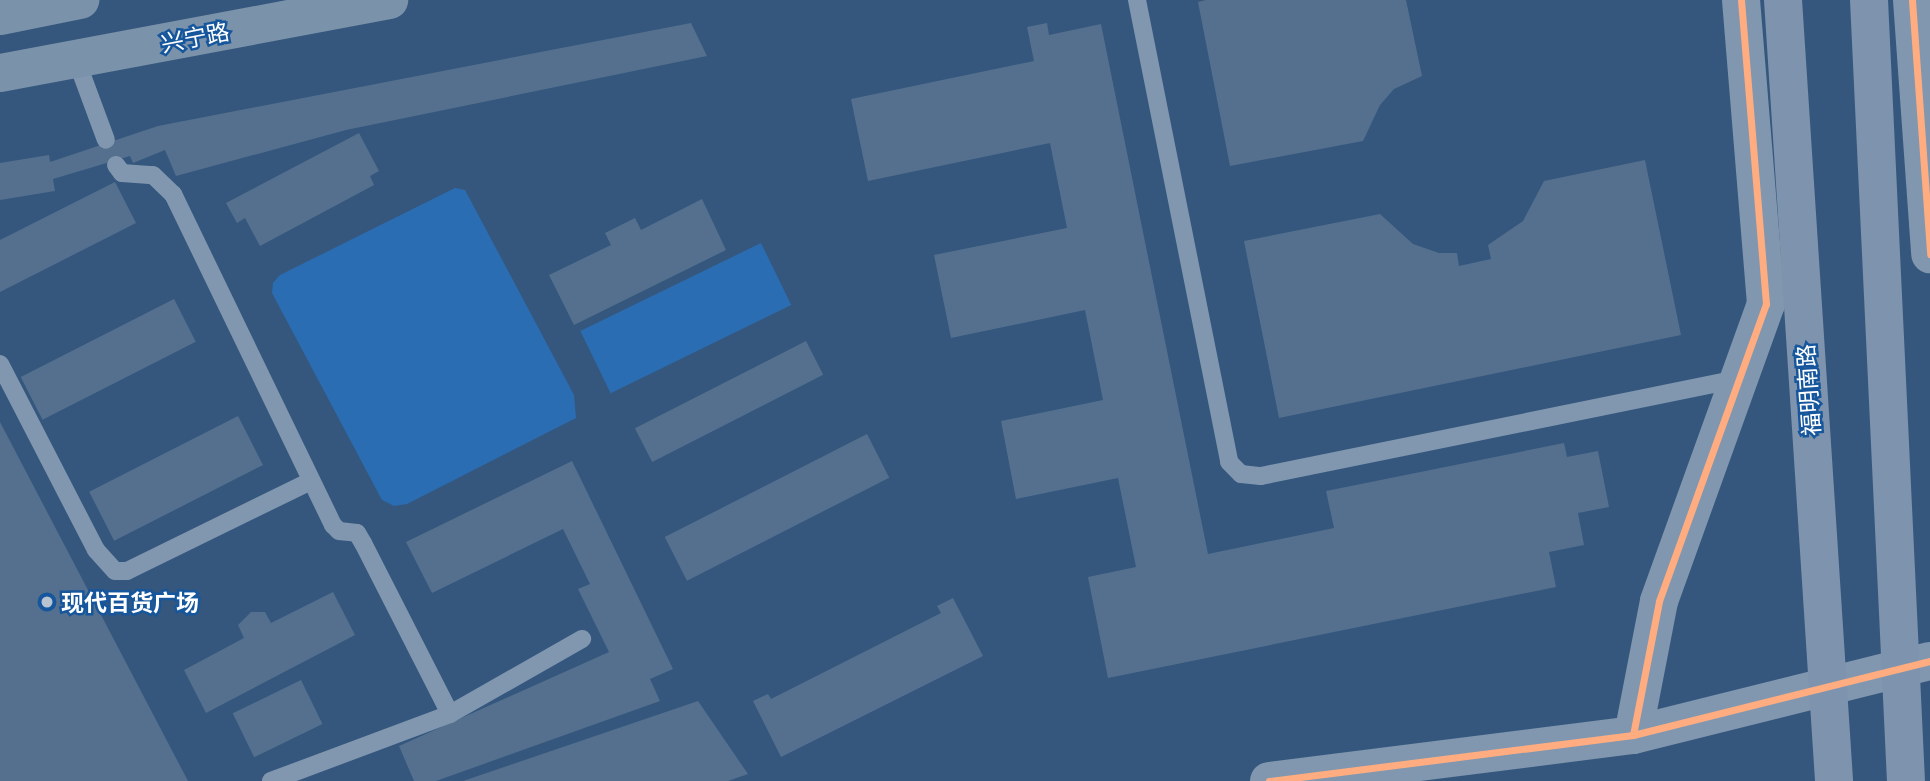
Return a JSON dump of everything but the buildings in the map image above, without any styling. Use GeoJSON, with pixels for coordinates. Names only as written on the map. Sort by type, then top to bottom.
{"type":"FeatureCollection","features":[{"type":"Feature","properties":{"kind":"main road"},"geometry":{"type":"LineString","coordinates":[[0,16],[80,0]]}},
{"type":"Feature","properties":{"kind":"main road","name":"兴宁路"},"geometry":{"type":"LineString","coordinates":[[0,73],[389,0]]}},
{"type":"Feature","properties":{"kind":"main road","name":"福明南路"},"geometry":{"type":"LineString","coordinates":[[1783,0],[1834,781]]}},
{"type":"Feature","properties":{"kind":"main road"},"geometry":{"type":"LineString","coordinates":[[1870,0],[1906,781]]}},
{"type":"Feature","properties":{"kind":"street"},"geometry":{"type":"LineString","coordinates":[[1633,734],[1659,601],[1766,304],[1741,0]]}},
{"type":"Feature","properties":{"kind":"street"},"geometry":{"type":"LineString","coordinates":[[1912,0],[1930,254]]}},
{"type":"Feature","properties":{"kind":"street"},"geometry":{"type":"LineString","coordinates":[[1269,781],[1633,734],[1930,661]]}},
{"type":"Feature","properties":{"kind":"lane"},"geometry":{"type":"LineString","coordinates":[[1136,0],[1229,462],[1241,474],[1261,476],[1738,379]]}},
{"type":"Feature","properties":{"kind":"lane"},"geometry":{"type":"LineString","coordinates":[[76,59],[106,140]]}},
{"type":"Feature","properties":{"kind":"lane"},"geometry":{"type":"LineString","coordinates":[[116,165],[122,173],[153,175],[173,194],[333,525],[339,531],[357,533],[450,714]]}},
{"type":"Feature","properties":{"kind":"lane"},"geometry":{"type":"LineString","coordinates":[[0,365],[96,550],[115,570],[127,571],[311,481]]}},
{"type":"Feature","properties":{"kind":"lane"},"geometry":{"type":"LineString","coordinates":[[271,781],[450,714],[582,639]]}},
{"type":"Feature","properties":{"kind":"shaded area"},"geometry":{"type":"Polygon","coordinates":[[[455,188],[465,190],[574,395],[576,418],[407,504],[394,506],[382,500],[272,293],[273,283],[280,275],[455,188]]]}},
{"type":"Feature","properties":{"kind":"shaded area"},"geometry":{"type":"Polygon","coordinates":[[[761,243],[791,305],[611,393],[580,331],[761,243]]]}},
{"type":"Feature","properties":{"kind":"cycle path"},"geometry":{"type":"LineString","coordinates":[[1633,735],[1659,601],[1766,304],[1741,0]]}},
{"type":"Feature","properties":{"kind":"cycle path"},"geometry":{"type":"LineString","coordinates":[[1912,0],[1930,254]]}},
{"type":"Feature","properties":{"kind":"cycle path"},"geometry":{"type":"LineString","coordinates":[[1269,781],[1633,735],[1930,661]]}},
{"type":"Feature","properties":{"kind":"place","name":"现代百货广场"},"geometry":{"type":"Point","coordinates":[47,602]}}]}
